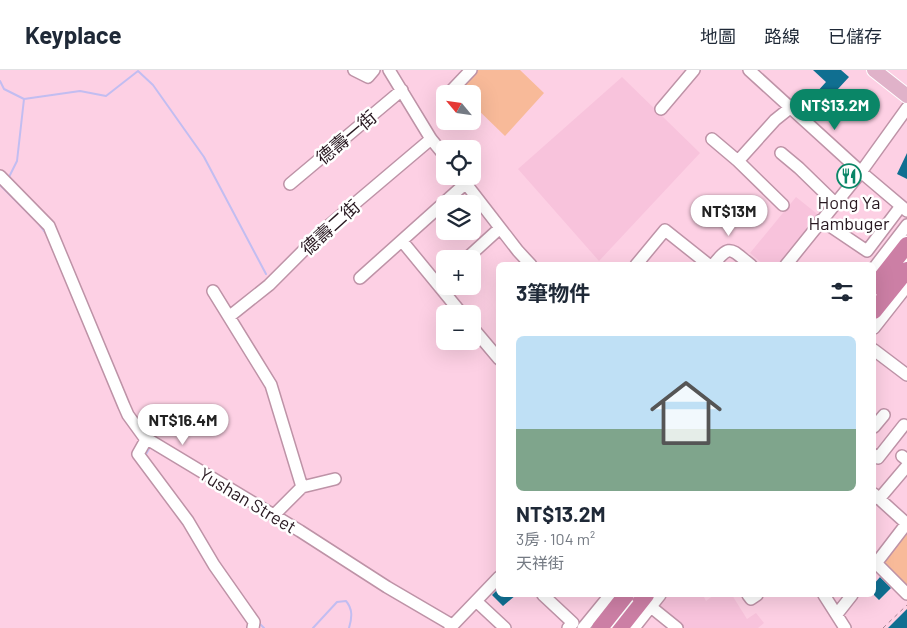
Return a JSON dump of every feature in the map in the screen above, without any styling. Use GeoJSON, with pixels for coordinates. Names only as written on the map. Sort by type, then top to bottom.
{"type":"FeatureCollection","features":[{"type":"Feature","properties":{"kind":"highway"},"geometry":{"type":"LineString","coordinates":[[876,284],[907,245]]}},
{"type":"Feature","properties":{"kind":"highway"},"geometry":{"type":"LineString","coordinates":[[876,309],[907,270]]}},
{"type":"Feature","properties":{"kind":"highway"},"geometry":{"type":"LineString","coordinates":[[598,625],[624,597]]}},
{"type":"Feature","properties":{"kind":"highway"},"geometry":{"type":"LineString","coordinates":[[620,628],[648,601]]}},
{"type":"Feature","properties":{"kind":"main road"},"geometry":{"type":"LineString","coordinates":[[874,70],[907,98]]}},
{"type":"Feature","properties":{"kind":"street"},"geometry":{"type":"LineString","coordinates":[[354,70],[368,77],[374,70]]}},
{"type":"Feature","properties":{"kind":"street"},"geometry":{"type":"LineString","coordinates":[[389,70],[436,145]]}},
{"type":"Feature","properties":{"kind":"street"},"geometry":{"type":"LineString","coordinates":[[457,85],[471,70]]}},
{"type":"Feature","properties":{"kind":"street"},"geometry":{"type":"LineString","coordinates":[[661,110],[694,70]]}},
{"type":"Feature","properties":{"kind":"street"},"geometry":{"type":"LineString","coordinates":[[749,70],[861,172],[904,208],[867,251],[821,220]]}},
{"type":"Feature","properties":{"kind":"street","name":"德壽一街"},"geometry":{"type":"LineString","coordinates":[[290,184],[402,90]]}},
{"type":"Feature","properties":{"kind":"street"},"geometry":{"type":"LineString","coordinates":[[788,262],[861,172],[907,98]]}},
{"type":"Feature","properties":{"kind":"street"},"geometry":{"type":"LineString","coordinates":[[738,161],[775,120],[790,108]]}},
{"type":"Feature","properties":{"kind":"street","name":"德壽二街"},"geometry":{"type":"LineString","coordinates":[[230,316],[269,285],[327,227],[431,139]]}},
{"type":"Feature","properties":{"kind":"street"},"geometry":{"type":"LineString","coordinates":[[712,139],[784,205]]}},
{"type":"Feature","properties":{"kind":"street"},"geometry":{"type":"LineString","coordinates":[[780,153],[800,168],[835,203]]}},
{"type":"Feature","properties":{"kind":"street","name":"Yushan Street"},"geometry":{"type":"LineString","coordinates":[[4,180],[49,226],[124,406],[147,438],[349,561],[451,627]]}},
{"type":"Feature","properties":{"kind":"street"},"geometry":{"type":"LineString","coordinates":[[360,278],[402,241],[458,185]]}},
{"type":"Feature","properties":{"kind":"street"},"geometry":{"type":"LineString","coordinates":[[467,185],[528,262]]}},
{"type":"Feature","properties":{"kind":"street"},"geometry":{"type":"LineString","coordinates":[[876,265],[907,225]]}},
{"type":"Feature","properties":{"kind":"street"},"geometry":{"type":"LineString","coordinates":[[476,250],[500,228]]}},
{"type":"Feature","properties":{"kind":"street"},"geometry":{"type":"LineString","coordinates":[[638,262],[665,230],[705,262]]}},
{"type":"Feature","properties":{"kind":"street"},"geometry":{"type":"LineString","coordinates":[[402,241],[436,275]]}},
{"type":"Feature","properties":{"kind":"street"},"geometry":{"type":"LineString","coordinates":[[716,262],[728,250],[734,252],[746,262]]}},
{"type":"Feature","properties":{"kind":"street"},"geometry":{"type":"LineString","coordinates":[[876,325],[907,286]]}},
{"type":"Feature","properties":{"kind":"street"},"geometry":{"type":"LineString","coordinates":[[213,290],[271,385],[302,487]]}},
{"type":"Feature","properties":{"kind":"street"},"geometry":{"type":"LineString","coordinates":[[481,337],[496,355]]}},
{"type":"Feature","properties":{"kind":"street"},"geometry":{"type":"LineString","coordinates":[[876,351],[906,371]]}},
{"type":"Feature","properties":{"kind":"street"},"geometry":{"type":"LineString","coordinates":[[876,425],[884,415]]}},
{"type":"Feature","properties":{"kind":"street"},"geometry":{"type":"LineString","coordinates":[[876,457],[878,458],[904,425]]}},
{"type":"Feature","properties":{"kind":"street"},"geometry":{"type":"LineString","coordinates":[[147,438],[138,454],[188,521],[214,566],[254,622],[253,628]]}},
{"type":"Feature","properties":{"kind":"street"},"geometry":{"type":"LineString","coordinates":[[876,564],[907,524],[877,497],[905,461]]}},
{"type":"Feature","properties":{"kind":"street"},"geometry":{"type":"LineString","coordinates":[[274,515],[302,487],[335,479]]}},
{"type":"Feature","properties":{"kind":"street"},"geometry":{"type":"LineString","coordinates":[[876,566],[907,594]]}},
{"type":"Feature","properties":{"kind":"street"},"geometry":{"type":"LineString","coordinates":[[451,627],[496,580]]}},
{"type":"Feature","properties":{"kind":"street"},"geometry":{"type":"LineString","coordinates":[[545,597],[573,623],[568,628]]}},
{"type":"Feature","properties":{"kind":"street"},"geometry":{"type":"LineString","coordinates":[[584,628],[598,625],[609,597]]}},
{"type":"Feature","properties":{"kind":"street"},"geometry":{"type":"LineString","coordinates":[[825,597],[838,622]]}},
{"type":"Feature","properties":{"kind":"street"},"geometry":{"type":"LineString","coordinates":[[838,622],[851,597]]}},
{"type":"Feature","properties":{"kind":"street"},"geometry":{"type":"LineString","coordinates":[[476,601],[505,628]]}},
{"type":"Feature","properties":{"kind":"street"},"geometry":{"type":"LineString","coordinates":[[634,628],[648,601],[677,628]]}},
{"type":"Feature","properties":{"kind":"path"},"geometry":{"type":"LineString","coordinates":[[883,628],[907,605]]}},
{"type":"Feature","properties":{"kind":"shaded area"},"geometry":{"type":"Polygon","coordinates":[[[478,70],[520,70],[544,93],[505,136],[481,113],[481,85],[464,85],[478,70]]]}},
{"type":"Feature","properties":{"kind":"shaded area"},"geometry":{"type":"Polygon","coordinates":[[[622,77],[700,153],[599,261],[518,169],[622,77]]]}},
{"type":"Feature","properties":{"kind":"shaded area"},"geometry":{"type":"Polygon","coordinates":[[[796,197],[821,217],[784,262],[760,262],[750,253],[796,197]]]}},
{"type":"Feature","properties":{"kind":"shaded area"},"geometry":{"type":"Polygon","coordinates":[[[907,533],[907,589],[881,564],[903,534],[907,533]]]}},
{"type":"Feature","properties":{"kind":"shaded area"},"geometry":{"type":"Polygon","coordinates":[[[662,597],[704,597],[706,601],[711,597],[733,597],[747,619],[756,613],[764,623],[758,628],[684,628],[655,605],[662,597]]]}},
{"type":"Feature","properties":{"kind":"building"},"geometry":{"type":"Polygon","coordinates":[[[813,70],[841,70],[849,77],[826,102],[816,93],[826,82],[813,70]]]}},
{"type":"Feature","properties":{"kind":"building"},"geometry":{"type":"Polygon","coordinates":[[[907,153],[907,179],[897,174],[907,153]]]}},
{"type":"Feature","properties":{"kind":"building"},"geometry":{"type":"Polygon","coordinates":[[[880,577],[891,588],[879,600],[876,597],[876,582],[880,577]]]}},
{"type":"Feature","properties":{"kind":"building"},"geometry":{"type":"Polygon","coordinates":[[[496,591],[496,597],[514,597],[503,606],[492,595],[496,591]]]}},
{"type":"Feature","properties":{"kind":"building"},"geometry":{"type":"Polygon","coordinates":[[[907,609],[907,628],[888,628],[907,609]]]}},
{"type":"Feature","properties":{"kind":"waterway"},"geometry":{"type":"LineString","coordinates":[[8,179],[17,161],[24,99],[80,91],[106,96],[138,71],[153,85],[204,157],[266,274]]}},
{"type":"Feature","properties":{"kind":"waterway"},"geometry":{"type":"LineString","coordinates":[[0,81],[4,89],[24,99]]}},
{"type":"Feature","properties":{"kind":"waterway"},"geometry":{"type":"LineString","coordinates":[[0,185],[38,223],[47,235]]}},
{"type":"Feature","properties":{"kind":"waterway"},"geometry":{"type":"LineString","coordinates":[[145,456],[150,447]]}},
{"type":"Feature","properties":{"kind":"waterway"},"geometry":{"type":"LineString","coordinates":[[154,450],[172,460]]}},
{"type":"Feature","properties":{"kind":"waterway"},"geometry":{"type":"LineString","coordinates":[[313,628],[337,602],[346,601],[350,607],[351,614],[349,628]]}},
{"type":"Feature","properties":{"kind":"waterway"},"geometry":{"type":"LineString","coordinates":[[258,622],[264,628]]}},
{"type":"Feature","properties":{"kind":"place","name":"Hong Ya Hambuger"},"geometry":{"type":"Point","coordinates":[849,176]}}]}
